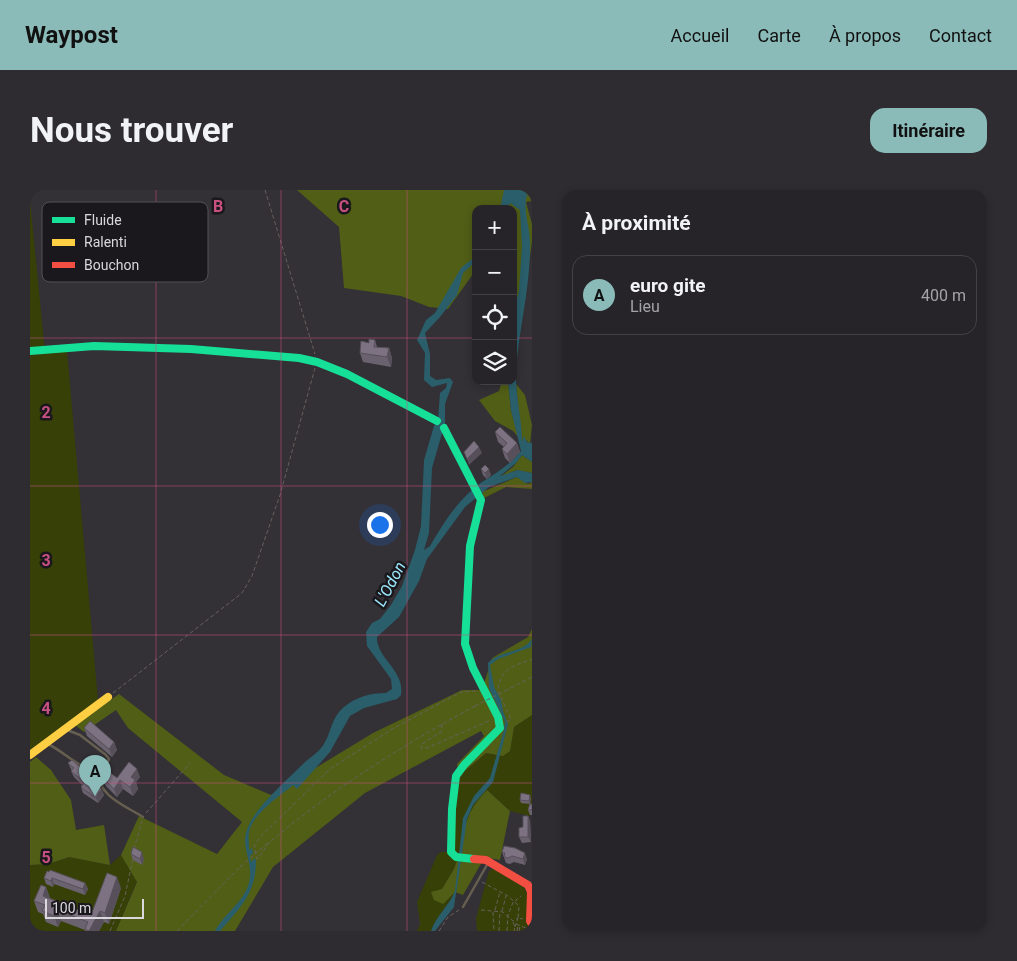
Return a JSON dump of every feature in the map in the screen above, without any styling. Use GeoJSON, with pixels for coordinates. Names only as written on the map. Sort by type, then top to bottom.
{"type":"FeatureCollection","features":[{"type":"Feature","properties":{"kind":"street"},"geometry":{"type":"LineString","coordinates":[[30,351],[94,346],[191,349],[299,358],[317,362],[437,420]]}},
{"type":"Feature","properties":{"kind":"street"},"geometry":{"type":"LineString","coordinates":[[444,428],[481,500],[470,546],[465,644],[472,668],[498,717],[500,728],[492,740],[458,771],[454,796],[451,852],[460,857],[489,862],[530,888],[529,922]]}},
{"type":"Feature","properties":{"kind":"street"},"geometry":{"type":"LineString","coordinates":[[30,755],[108,697]]}},
{"type":"Feature","properties":{"kind":"lane"},"geometry":{"type":"LineString","coordinates":[[46,743],[87,768],[99,772],[106,769],[109,758],[80,734],[65,729]]}},
{"type":"Feature","properties":{"kind":"lane"},"geometry":{"type":"LineString","coordinates":[[99,772],[100,785],[109,796],[143,817]]}},
{"type":"Feature","properties":{"kind":"lane"},"geometry":{"type":"LineString","coordinates":[[464,907],[489,862]]}},
{"type":"Feature","properties":{"kind":"path"},"geometry":{"type":"LineString","coordinates":[[108,697],[242,593],[252,576],[280,495],[317,362],[291,268],[266,190]]}},
{"type":"Feature","properties":{"kind":"path"},"geometry":{"type":"LineString","coordinates":[[510,720],[512,718],[498,690],[500,681],[508,668],[532,659]]}},
{"type":"Feature","properties":{"kind":"path"},"geometry":{"type":"LineString","coordinates":[[177,931],[240,867],[268,843],[356,778],[442,724],[532,677]]}},
{"type":"Feature","properties":{"kind":"path"},"geometry":{"type":"LineString","coordinates":[[268,843],[257,859],[254,847],[259,838],[330,769],[392,729],[461,692],[484,690]]}},
{"type":"Feature","properties":{"kind":"path"},"geometry":{"type":"LineString","coordinates":[[442,724],[441,732],[422,744],[421,748],[426,748],[498,717]]}},
{"type":"Feature","properties":{"kind":"path"},"geometry":{"type":"LineString","coordinates":[[134,849],[143,817],[190,763]]}},
{"type":"Feature","properties":{"kind":"path"},"geometry":{"type":"LineString","coordinates":[[110,931],[125,896],[132,858]]}},
{"type":"Feature","properties":{"kind":"path"},"geometry":{"type":"LineString","coordinates":[[485,884],[506,895],[514,901],[520,910],[516,931]]}},
{"type":"Feature","properties":{"kind":"path"},"geometry":{"type":"LineString","coordinates":[[493,931],[494,911],[500,892]]}},
{"type":"Feature","properties":{"kind":"path"},"geometry":{"type":"LineString","coordinates":[[499,931],[501,911],[506,895]]}},
{"type":"Feature","properties":{"kind":"path"},"geometry":{"type":"LineString","coordinates":[[507,931],[508,915],[514,901],[521,896]]}},
{"type":"Feature","properties":{"kind":"path"},"geometry":{"type":"LineString","coordinates":[[440,931],[448,917],[464,907]]}},
{"type":"Feature","properties":{"kind":"path"},"geometry":{"type":"LineString","coordinates":[[481,910],[501,911],[508,915],[517,925],[521,926],[516,931]]}},
{"type":"Feature","properties":{"kind":"path"},"geometry":{"type":"LineString","coordinates":[[518,918],[529,922]]}},
{"type":"Feature","properties":{"kind":"path"},"geometry":{"type":"LineString","coordinates":[[513,921],[518,918]]}},
{"type":"Feature","properties":{"kind":"green space"},"geometry":{"type":"Polygon","coordinates":[[[297,190],[532,190],[532,201],[526,202],[532,224],[532,242],[521,319],[517,314],[517,205],[472,205],[472,276],[448,309],[429,307],[401,296],[344,288],[339,227],[297,190]]]}},
{"type":"Feature","properties":{"kind":"green space"},"geometry":{"type":"Polygon","coordinates":[[[30,200],[45,352],[67,351],[98,700],[30,752],[30,200]]]}},
{"type":"Feature","properties":{"kind":"green space"},"geometry":{"type":"Polygon","coordinates":[[[501,385],[508,385],[511,410],[519,438],[513,431],[495,421],[479,400],[499,391],[501,385]]]}},
{"type":"Feature","properties":{"kind":"green space"},"geometry":{"type":"Polygon","coordinates":[[[516,385],[525,395],[532,425],[530,444],[524,438],[522,443],[516,385]]]}},
{"type":"Feature","properties":{"kind":"green space"},"geometry":{"type":"Polygon","coordinates":[[[522,455],[532,462],[532,473],[517,470],[500,477],[513,467],[522,455]]]}},
{"type":"Feature","properties":{"kind":"green space"},"geometry":{"type":"Polygon","coordinates":[[[517,477],[528,484],[532,482],[532,489],[506,487],[484,498],[482,492],[517,477]]]}},
{"type":"Feature","properties":{"kind":"green space"},"geometry":{"type":"Polygon","coordinates":[[[532,629],[532,715],[514,727],[510,751],[503,756],[486,753],[466,770],[458,771],[457,764],[484,736],[481,731],[365,793],[273,867],[235,931],[116,931],[137,882],[121,855],[139,816],[217,854],[242,822],[128,728],[116,710],[84,732],[75,725],[119,694],[224,775],[271,795],[373,733],[462,690],[482,690],[492,658],[528,637],[532,629]]]}},
{"type":"Feature","properties":{"kind":"green space"},"geometry":{"type":"Polygon","coordinates":[[[532,715],[532,803],[530,816],[510,811],[487,790],[454,869],[442,889],[455,891],[431,931],[417,931],[420,924],[417,902],[437,855],[441,852],[450,852],[458,771],[466,770],[486,753],[503,756],[510,751],[514,727],[532,715]]]}},
{"type":"Feature","properties":{"kind":"green space"},"geometry":{"type":"Polygon","coordinates":[[[36,757],[51,770],[71,800],[76,830],[104,825],[110,865],[69,857],[48,864],[30,865],[30,762],[36,757]]]}},
{"type":"Feature","properties":{"kind":"green space"},"geometry":{"type":"Polygon","coordinates":[[[487,790],[510,811],[500,860],[482,857],[482,862],[463,895],[455,892],[443,904],[434,900],[431,892],[442,889],[454,869],[459,855],[462,855],[467,820],[475,805],[487,790]]]}},
{"type":"Feature","properties":{"kind":"green space"},"geometry":{"type":"Polygon","coordinates":[[[121,855],[137,881],[116,931],[30,931],[30,865],[48,864],[69,857],[110,865],[121,855]]]}},
{"type":"Feature","properties":{"kind":"green space"},"geometry":{"type":"Polygon","coordinates":[[[494,868],[524,887],[528,899],[526,921],[532,927],[532,931],[477,931],[476,918],[489,871],[494,868]]]}},
{"type":"Feature","properties":{"kind":"water"},"geometry":{"type":"Polygon","coordinates":[[[504,190],[530,190],[526,201],[530,242],[529,274],[517,363],[517,299],[522,246],[520,210],[517,205],[510,203],[509,205],[501,205],[504,190]]]}},
{"type":"Feature","properties":{"kind":"water"},"geometry":{"type":"Polygon","coordinates":[[[472,259],[472,265],[463,273],[457,295],[425,333],[430,354],[430,376],[436,380],[450,378],[453,382],[445,404],[445,423],[432,468],[429,533],[424,550],[430,546],[447,519],[466,495],[508,465],[521,451],[511,410],[508,385],[516,385],[522,442],[524,436],[527,442],[532,443],[532,462],[522,455],[516,463],[500,476],[518,470],[532,473],[532,482],[525,483],[517,477],[489,487],[465,507],[427,559],[419,581],[399,617],[377,637],[381,651],[399,678],[401,695],[397,699],[364,708],[350,716],[330,752],[297,789],[293,785],[267,806],[256,818],[249,832],[249,850],[252,848],[253,853],[250,856],[251,862],[255,858],[256,861],[250,891],[240,907],[220,931],[215,931],[241,899],[248,885],[250,871],[245,839],[253,817],[266,800],[322,747],[334,720],[344,707],[358,698],[386,693],[392,689],[391,679],[367,646],[366,632],[372,623],[380,619],[391,605],[402,586],[415,550],[421,526],[424,460],[434,426],[438,420],[440,393],[446,388],[447,383],[432,387],[424,380],[425,353],[417,340],[426,320],[435,313],[461,268],[472,259]]]}},
{"type":"Feature","properties":{"kind":"water"},"geometry":{"type":"Polygon","coordinates":[[[532,639],[531,647],[498,659],[490,665],[494,687],[501,700],[508,724],[493,782],[473,805],[467,819],[454,907],[435,931],[431,931],[455,891],[463,818],[474,796],[490,778],[504,730],[505,722],[489,688],[488,663],[499,656],[523,647],[532,639]]]}},
{"type":"Feature","properties":{"kind":"building"},"geometry":{"type":"Polygon","coordinates":[[[369,339],[375,340],[374,347],[389,348],[387,357],[360,353],[361,341],[369,343],[369,339]]]}},
{"type":"Feature","properties":{"kind":"building"},"geometry":{"type":"Polygon","coordinates":[[[500,427],[517,443],[507,454],[502,449],[507,443],[495,432],[500,427]]]}},
{"type":"Feature","properties":{"kind":"building"},"geometry":{"type":"Polygon","coordinates":[[[474,441],[479,447],[467,459],[464,452],[474,441]]]}},
{"type":"Feature","properties":{"kind":"building"},"geometry":{"type":"Polygon","coordinates":[[[485,465],[489,469],[485,473],[481,469],[485,465]]]}},
{"type":"Feature","properties":{"kind":"building"},"geometry":{"type":"Polygon","coordinates":[[[90,721],[114,742],[109,749],[84,728],[90,721]]]}},
{"type":"Feature","properties":{"kind":"building"},"geometry":{"type":"Polygon","coordinates":[[[72,760],[90,775],[88,778],[102,789],[96,798],[81,787],[84,782],[71,771],[74,768],[68,763],[72,760]]]}},
{"type":"Feature","properties":{"kind":"building"},"geometry":{"type":"Polygon","coordinates":[[[129,762],[137,769],[131,777],[135,780],[130,787],[120,780],[114,789],[102,777],[107,770],[117,778],[129,762]]]}},
{"type":"Feature","properties":{"kind":"building"},"geometry":{"type":"Polygon","coordinates":[[[521,793],[530,795],[529,801],[520,800],[521,793]]]}},
{"type":"Feature","properties":{"kind":"building"},"geometry":{"type":"Polygon","coordinates":[[[530,804],[532,804],[532,810],[528,810],[530,804]]]}},
{"type":"Feature","properties":{"kind":"building"},"geometry":{"type":"Polygon","coordinates":[[[523,816],[528,816],[528,837],[519,837],[519,828],[523,827],[523,816]]]}},
{"type":"Feature","properties":{"kind":"building"},"geometry":{"type":"Polygon","coordinates":[[[504,846],[515,848],[525,853],[523,859],[512,856],[504,857],[505,853],[502,852],[504,846]]]}},
{"type":"Feature","properties":{"kind":"building"},"geometry":{"type":"Polygon","coordinates":[[[133,847],[142,852],[140,859],[131,854],[133,847]]]}},
{"type":"Feature","properties":{"kind":"building"},"geometry":{"type":"Polygon","coordinates":[[[50,870],[85,883],[83,889],[52,878],[51,881],[44,878],[47,871],[49,872],[50,870]]]}},
{"type":"Feature","properties":{"kind":"building"},"geometry":{"type":"Polygon","coordinates":[[[107,873],[117,877],[105,913],[100,911],[89,931],[85,929],[88,922],[57,910],[54,916],[42,911],[45,905],[34,901],[41,885],[46,887],[43,896],[91,915],[107,873]]]}},
{"type":"Feature","properties":{"kind":"traffic: fast"},"geometry":{"type":"LineString","coordinates":[[30,351],[94,346],[191,349],[299,358],[317,362],[347,374],[437,421]]}},
{"type":"Feature","properties":{"kind":"traffic: fast"},"geometry":{"type":"LineString","coordinates":[[444,428],[481,500],[470,546],[465,644],[473,668],[498,717],[500,728],[464,765],[456,776],[452,809],[451,852],[456,857],[474,859]]}},
{"type":"Feature","properties":{"kind":"traffic: slow"},"geometry":{"type":"LineString","coordinates":[[30,755],[108,697]]}},
{"type":"Feature","properties":{"kind":"traffic: jam"},"geometry":{"type":"LineString","coordinates":[[474,859],[486,860],[528,885],[531,892],[530,921],[532,924]]}},
{"type":"Feature","properties":{"kind":"place","name":"euro gite"},"geometry":{"type":"Point","coordinates":[95,796]}},
{"type":"Feature","properties":{"kind":"water label","name":"L'Odon"},"geometry":{"type":"Point","coordinates":[390,584]}}]}
